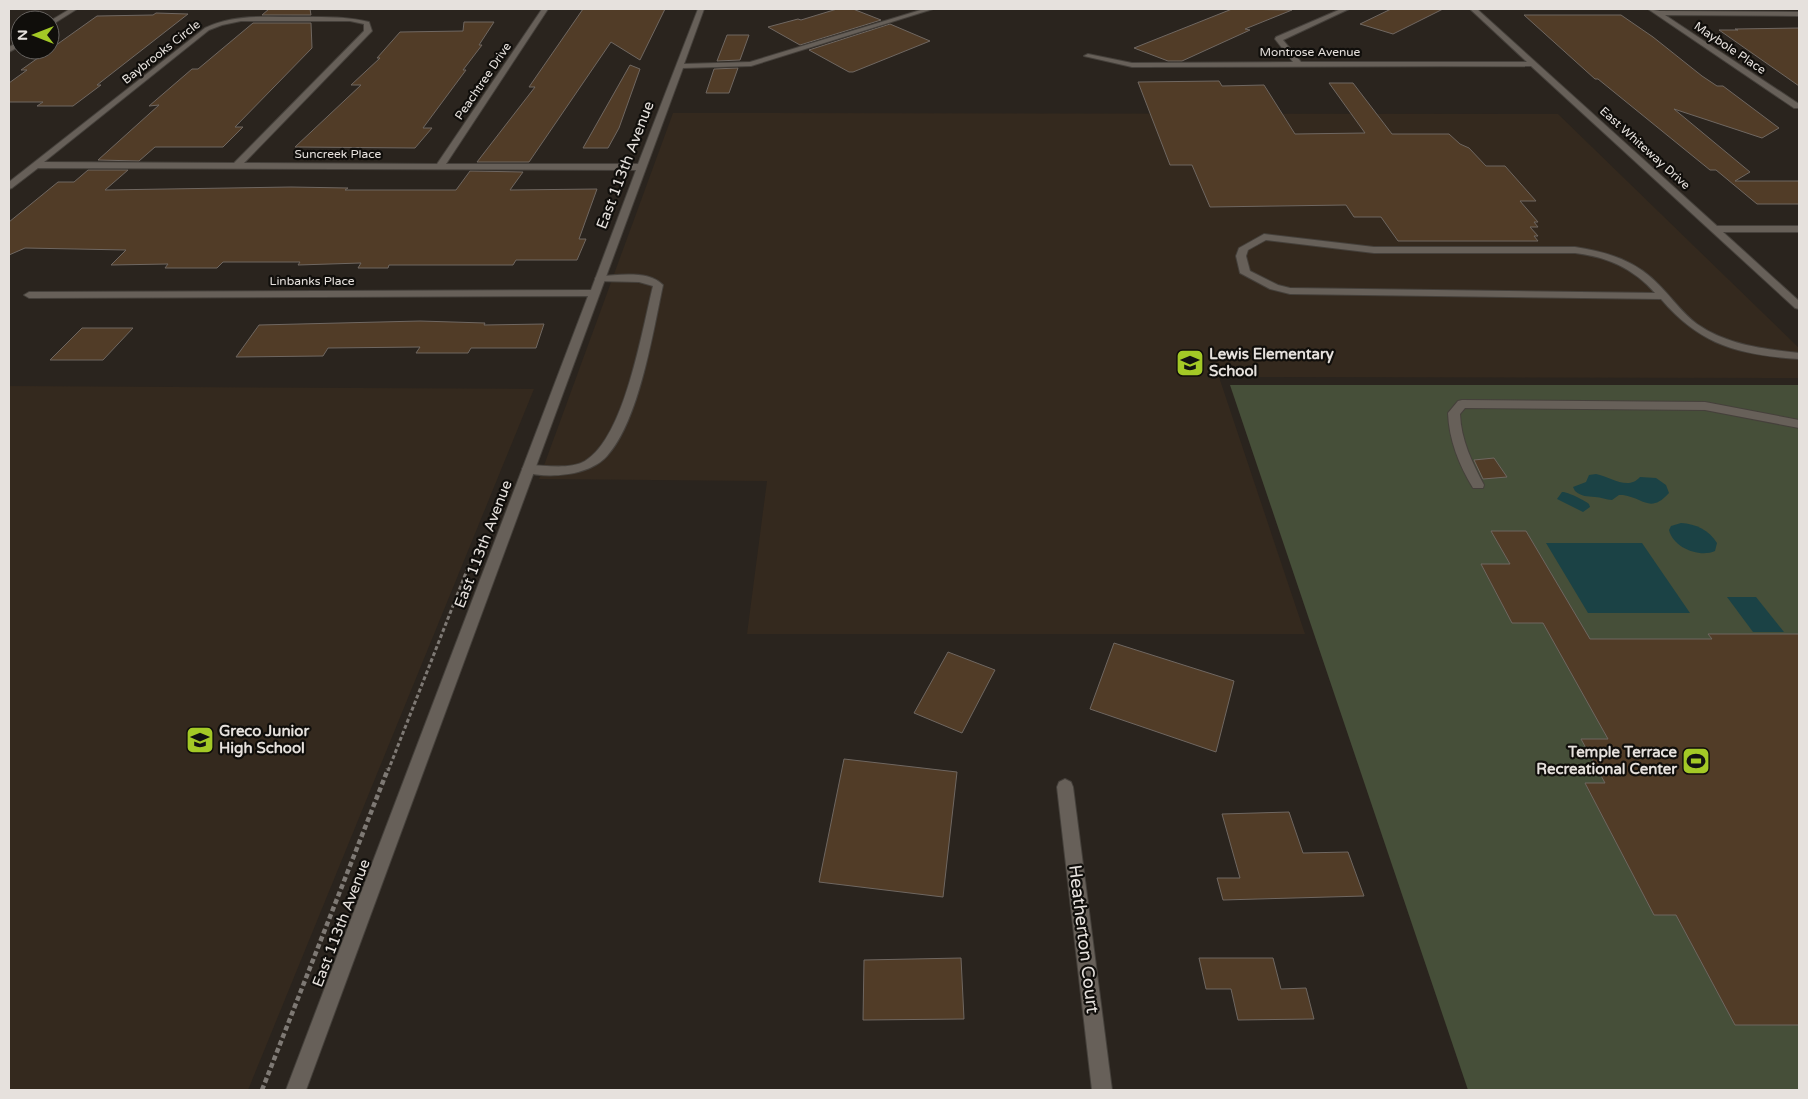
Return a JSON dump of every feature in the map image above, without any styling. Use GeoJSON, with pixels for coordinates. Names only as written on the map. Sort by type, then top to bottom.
{"type":"FeatureCollection","features":[{"type":"Feature","properties":{"kind":"street"},"geometry":{"type":"LineString","coordinates":[[60,18],[74,9]]}},
{"type":"Feature","properties":{"kind":"street","name":"Peachtree Drive"},"geometry":{"type":"LineString","coordinates":[[439,166],[545,9]]}},
{"type":"Feature","properties":{"kind":"street","name":"East 113th Avenue"},"geometry":{"type":"LineString","coordinates":[[296,1090],[701,9]]}},
{"type":"Feature","properties":{"kind":"street"},"geometry":{"type":"LineString","coordinates":[[900,9],[914,15]]}},
{"type":"Feature","properties":{"kind":"street"},"geometry":{"type":"LineString","coordinates":[[680,66],[751,64],[930,9]]}},
{"type":"Feature","properties":{"kind":"street"},"geometry":{"type":"LineString","coordinates":[[1298,64],[1279,39],[1346,9]]}},
{"type":"Feature","properties":{"kind":"street","name":"East Whiteway Drive"},"geometry":{"type":"LineString","coordinates":[[1473,9],[1799,306]]}},
{"type":"Feature","properties":{"kind":"street"},"geometry":{"type":"LineString","coordinates":[[1654,11],[1799,14]]}},
{"type":"Feature","properties":{"kind":"street","name":"Maybole Place"},"geometry":{"type":"LineString","coordinates":[[1654,11],[1797,106]]}},
{"type":"Feature","properties":{"kind":"street","name":"Baybrooks Circle"},"geometry":{"type":"LineString","coordinates":[[34,166],[207,29],[220,22],[241,19],[350,19],[367,22],[368,30],[235,166]]}},
{"type":"Feature","properties":{"kind":"street","name":"Montrose Avenue"},"geometry":{"type":"LineString","coordinates":[[1088,56],[1132,65],[1532,64]]}},
{"type":"Feature","properties":{"kind":"street"},"geometry":{"type":"LineString","coordinates":[[9,186],[34,166]]}},
{"type":"Feature","properties":{"kind":"street","name":"Suncreek Place"},"geometry":{"type":"LineString","coordinates":[[34,166],[642,166]]}},
{"type":"Feature","properties":{"kind":"street"},"geometry":{"type":"LineString","coordinates":[[1715,229],[1799,229]]}},
{"type":"Feature","properties":{"kind":"street"},"geometry":{"type":"LineString","coordinates":[[1663,296],[1290,291],[1274,288],[1245,273],[1241,256],[1244,248],[1264,237],[1374,250],[1574,250],[1598,253],[1620,260],[1643,274],[1693,326],[1710,336],[1743,348],[1799,356]]}},
{"type":"Feature","properties":{"kind":"street"},"geometry":{"type":"LineString","coordinates":[[528,469],[570,470],[589,464],[602,454],[611,442],[627,410],[658,286],[655,282],[645,280],[600,279]]}},
{"type":"Feature","properties":{"kind":"street","name":"Linbanks Place"},"geometry":{"type":"LineString","coordinates":[[30,295],[594,293]]}},
{"type":"Feature","properties":{"kind":"street"},"geometry":{"type":"LineString","coordinates":[[1478,485],[1457,443],[1454,428],[1454,413],[1462,404],[1705,406],[1799,424]]}},
{"type":"Feature","properties":{"kind":"street","name":"Heatherton Court"},"geometry":{"type":"LineString","coordinates":[[1065,787],[1102,1090]]}},
{"type":"Feature","properties":{"kind":"path"},"geometry":{"type":"LineString","coordinates":[[262,1090],[471,562]]}},
{"type":"Feature","properties":{"kind":"shaded area","name":"Lewis Elementary School"},"geometry":{"type":"Polygon","coordinates":[[[673,113],[1558,114],[1799,348],[1799,378],[1219,377],[1305,634],[747,634],[767,481],[539,479],[673,113]]]}},
{"type":"Feature","properties":{"kind":"shaded area","name":"Greco Junior High School"},"geometry":{"type":"Polygon","coordinates":[[[9,386],[534,389],[248,1090],[9,1090],[9,386]]]}},
{"type":"Feature","properties":{"kind":"green space"},"geometry":{"type":"Polygon","coordinates":[[[1230,385],[1799,385],[1799,1090],[1468,1090],[1230,385]]]}},
{"type":"Feature","properties":{"kind":"water"},"geometry":{"type":"Polygon","coordinates":[[[1596,474],[1625,483],[1635,481],[1640,477],[1656,478],[1666,485],[1669,493],[1657,503],[1652,504],[1623,495],[1610,500],[1585,496],[1575,491],[1573,487],[1586,482],[1589,475],[1596,474]]]}},
{"type":"Feature","properties":{"kind":"water"},"geometry":{"type":"Polygon","coordinates":[[[1562,492],[1580,498],[1589,504],[1590,507],[1583,512],[1557,499],[1562,492]]]}},
{"type":"Feature","properties":{"kind":"water"},"geometry":{"type":"Polygon","coordinates":[[[1681,523],[1697,526],[1706,531],[1717,543],[1715,551],[1709,553],[1695,552],[1676,542],[1669,530],[1671,526],[1681,523]]]}},
{"type":"Feature","properties":{"kind":"water"},"geometry":{"type":"Polygon","coordinates":[[[1546,543],[1642,543],[1690,613],[1588,613],[1546,543]]]}},
{"type":"Feature","properties":{"kind":"water"},"geometry":{"type":"Polygon","coordinates":[[[1727,597],[1756,597],[1784,632],[1753,632],[1727,597]]]}},
{"type":"Feature","properties":{"kind":"building"},"geometry":{"type":"Polygon","coordinates":[[[269,9],[310,9],[311,15],[262,15],[269,9]]]}},
{"type":"Feature","properties":{"kind":"building"},"geometry":{"type":"Polygon","coordinates":[[[583,9],[665,9],[640,60],[611,42],[529,162],[477,162],[535,87],[529,87],[583,9]]]}},
{"type":"Feature","properties":{"kind":"building"},"geometry":{"type":"Polygon","coordinates":[[[837,9],[853,9],[881,20],[800,45],[768,27],[798,19],[801,20],[837,9]]]}},
{"type":"Feature","properties":{"kind":"building"},"geometry":{"type":"Polygon","coordinates":[[[1232,9],[1292,10],[1245,29],[1250,30],[1182,61],[1168,61],[1134,48],[1232,9]]]}},
{"type":"Feature","properties":{"kind":"building"},"geometry":{"type":"Polygon","coordinates":[[[1391,9],[1443,9],[1393,34],[1360,24],[1391,9]]]}},
{"type":"Feature","properties":{"kind":"building"},"geometry":{"type":"Polygon","coordinates":[[[156,13],[188,14],[73,106],[37,106],[43,102],[9,102],[9,83],[27,70],[21,70],[35,60],[60,60],[60,42],[97,16],[153,15],[156,13]]]}},
{"type":"Feature","properties":{"kind":"building"},"geometry":{"type":"Polygon","coordinates":[[[1524,15],[1621,15],[1653,37],[1702,76],[1717,86],[1723,86],[1779,128],[1762,138],[1674,109],[1750,172],[1735,181],[1799,181],[1799,204],[1757,204],[1716,170],[1710,170],[1598,79],[1595,79],[1524,15]]]}},
{"type":"Feature","properties":{"kind":"building"},"geometry":{"type":"Polygon","coordinates":[[[464,22],[494,22],[479,45],[482,45],[463,70],[466,70],[423,128],[432,128],[415,148],[295,147],[361,85],[351,85],[380,58],[377,58],[400,32],[463,31],[464,22]]]}},
{"type":"Feature","properties":{"kind":"building"},"geometry":{"type":"Polygon","coordinates":[[[253,23],[311,23],[312,48],[235,127],[243,127],[223,147],[155,147],[139,161],[98,160],[159,105],[149,106],[192,69],[198,69],[253,23]]]}},
{"type":"Feature","properties":{"kind":"building"},"geometry":{"type":"Polygon","coordinates":[[[890,24],[930,41],[853,72],[849,72],[809,50],[890,24]]]}},
{"type":"Feature","properties":{"kind":"building"},"geometry":{"type":"Polygon","coordinates":[[[1799,28],[1799,86],[1719,30],[1738,30],[1735,29],[1799,28]]]}},
{"type":"Feature","properties":{"kind":"building"},"geometry":{"type":"Polygon","coordinates":[[[727,35],[749,35],[740,60],[717,61],[727,35]]]}},
{"type":"Feature","properties":{"kind":"building"},"geometry":{"type":"Polygon","coordinates":[[[630,65],[640,69],[619,128],[608,148],[583,148],[630,65]]]}},
{"type":"Feature","properties":{"kind":"building"},"geometry":{"type":"Polygon","coordinates":[[[738,68],[729,93],[706,93],[714,69],[738,68]]]}},
{"type":"Feature","properties":{"kind":"building"},"geometry":{"type":"Polygon","coordinates":[[[1219,81],[1222,86],[1264,85],[1295,134],[1365,133],[1329,83],[1353,83],[1392,134],[1449,134],[1460,144],[1469,148],[1486,166],[1505,166],[1536,201],[1520,201],[1538,222],[1534,222],[1538,227],[1530,227],[1538,236],[1534,236],[1538,241],[1398,241],[1381,217],[1354,217],[1346,205],[1210,207],[1192,165],[1170,165],[1138,82],[1219,81]]]}},
{"type":"Feature","properties":{"kind":"building"},"geometry":{"type":"Polygon","coordinates":[[[88,170],[128,170],[105,190],[291,187],[348,188],[345,190],[456,190],[470,171],[523,172],[510,190],[597,189],[579,239],[586,239],[577,260],[516,260],[513,265],[389,265],[388,268],[358,268],[361,263],[298,265],[300,262],[223,262],[217,268],[165,268],[168,264],[111,265],[126,250],[25,248],[9,255],[9,222],[58,182],[74,182],[88,170]]]}},
{"type":"Feature","properties":{"kind":"building"},"geometry":{"type":"Polygon","coordinates":[[[420,321],[485,323],[484,325],[544,324],[536,348],[471,348],[468,353],[416,353],[420,347],[328,348],[323,356],[236,357],[259,325],[420,321]]]}},
{"type":"Feature","properties":{"kind":"building"},"geometry":{"type":"Polygon","coordinates":[[[82,328],[133,328],[103,360],[50,360],[82,328]]]}},
{"type":"Feature","properties":{"kind":"building"},"geometry":{"type":"Polygon","coordinates":[[[1494,458],[1507,477],[1483,479],[1474,460],[1494,458]]]}},
{"type":"Feature","properties":{"kind":"building","name":"Temple Terrace Recreational Center"},"geometry":{"type":"Polygon","coordinates":[[[1491,531],[1526,531],[1590,639],[1712,639],[1708,634],[1799,634],[1799,1025],[1735,1025],[1676,915],[1654,915],[1585,783],[1605,783],[1581,739],[1608,739],[1543,623],[1512,623],[1481,564],[1510,564],[1491,531]]]}},
{"type":"Feature","properties":{"kind":"building"},"geometry":{"type":"Polygon","coordinates":[[[1114,643],[1234,681],[1216,752],[1090,709],[1114,643]]]}},
{"type":"Feature","properties":{"kind":"building"},"geometry":{"type":"Polygon","coordinates":[[[948,652],[995,670],[962,733],[914,713],[948,652]]]}},
{"type":"Feature","properties":{"kind":"building"},"geometry":{"type":"Polygon","coordinates":[[[844,759],[957,772],[943,897],[819,882],[844,759]]]}},
{"type":"Feature","properties":{"kind":"building"},"geometry":{"type":"Polygon","coordinates":[[[1289,812],[1303,853],[1348,852],[1364,896],[1223,900],[1217,878],[1240,878],[1222,814],[1289,812]]]}},
{"type":"Feature","properties":{"kind":"building"},"geometry":{"type":"Polygon","coordinates":[[[961,958],[964,1019],[863,1020],[864,960],[961,958]]]}},
{"type":"Feature","properties":{"kind":"building"},"geometry":{"type":"Polygon","coordinates":[[[1199,958],[1273,958],[1281,989],[1306,988],[1314,1019],[1238,1020],[1231,989],[1206,989],[1199,958]]]}},
{"type":"Feature","properties":{"kind":"place","name":"Lewis Elementary School"},"geometry":{"type":"Point","coordinates":[1190,363]}},
{"type":"Feature","properties":{"kind":"place","name":"Greco Junior High School"},"geometry":{"type":"Point","coordinates":[200,740]}},
{"type":"Feature","properties":{"kind":"place","name":"Temple Terrace Recreational Center"},"geometry":{"type":"Point","coordinates":[1696,761]}}]}
